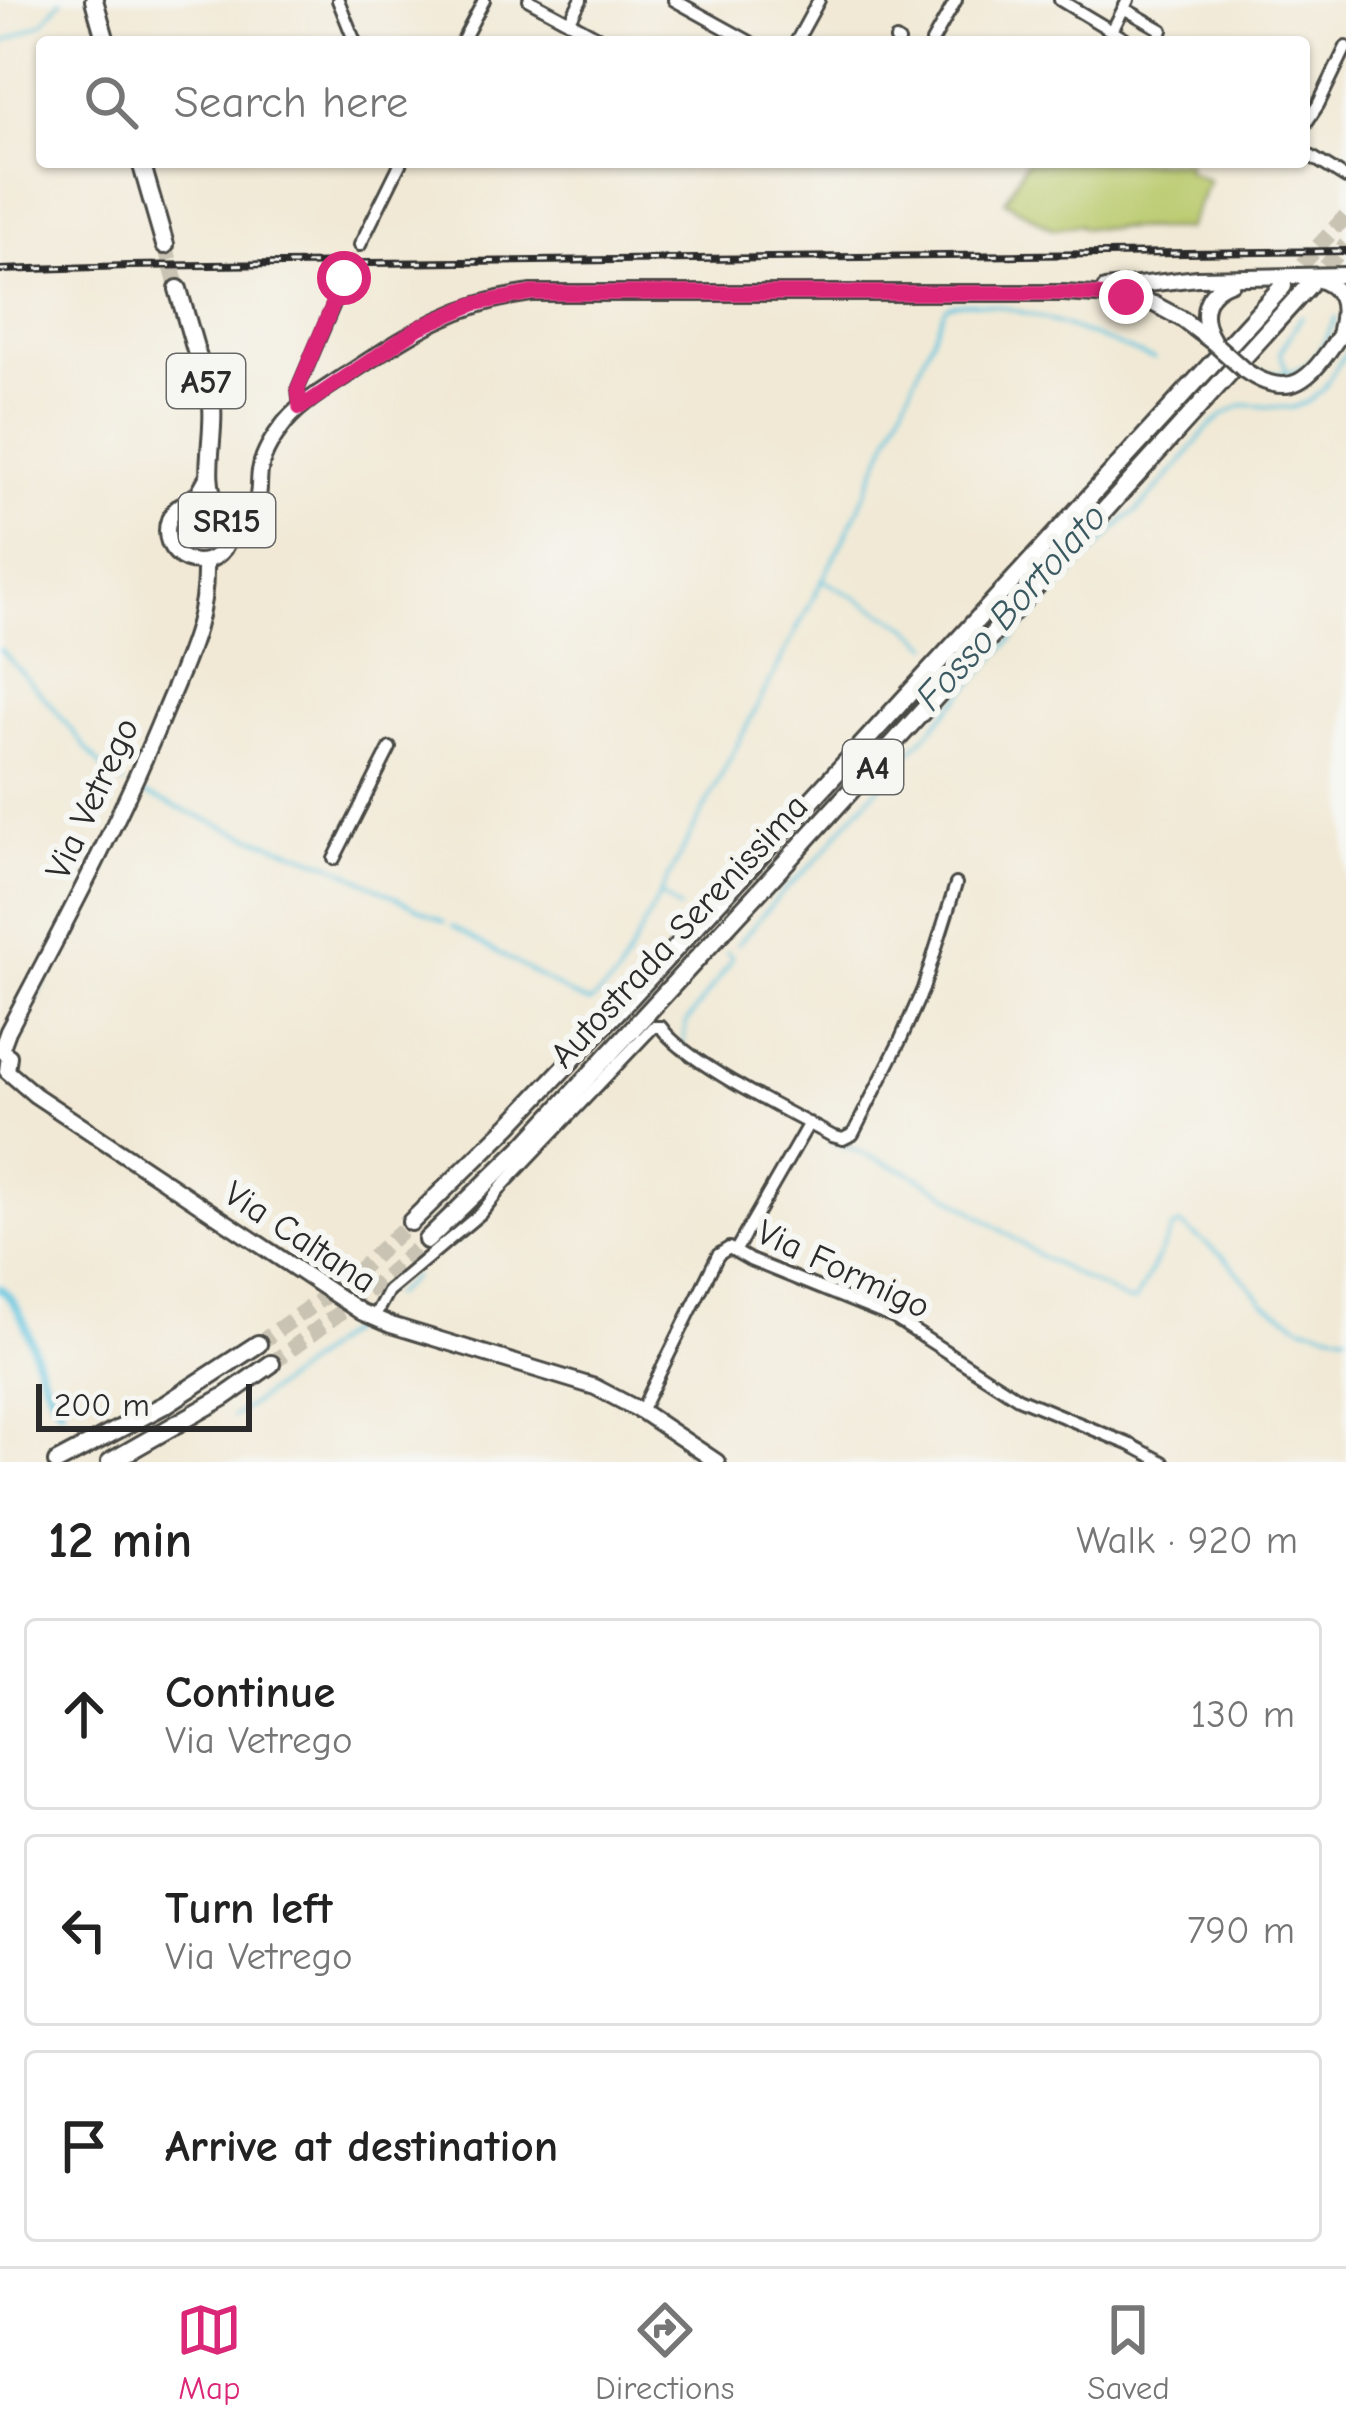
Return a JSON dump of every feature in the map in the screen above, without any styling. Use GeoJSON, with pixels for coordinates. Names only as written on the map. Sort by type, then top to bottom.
{"type":"FeatureCollection","features":[{"type":"Feature","properties":{"kind":"highway"},"geometry":{"type":"LineString","coordinates":[[94,0],[104,36]]}},
{"type":"Feature","properties":{"kind":"highway"},"geometry":{"type":"LineString","coordinates":[[143,168],[165,245]]}},
{"type":"Feature","properties":{"kind":"highway","name":"Autostrada Serenissima"},"geometry":{"type":"LineString","coordinates":[[411,1222],[614,1015],[1297,283]]}},
{"type":"Feature","properties":{"kind":"highway","name":"Autostrada Serenissima"},"geometry":{"type":"LineString","coordinates":[[427,1240],[526,1144],[721,933],[1297,283]]}},
{"type":"Feature","properties":{"kind":"highway","name":"A57"},"geometry":{"type":"LineString","coordinates":[[178,289],[212,406],[210,494],[219,508]]}},
{"type":"Feature","properties":{"kind":"highway"},"geometry":{"type":"LineString","coordinates":[[190,501],[209,477]]}},
{"type":"Feature","properties":{"kind":"highway"},"geometry":{"type":"LineString","coordinates":[[57,1462],[166,1404],[258,1344]]}},
{"type":"Feature","properties":{"kind":"highway"},"geometry":{"type":"LineString","coordinates":[[110,1462],[271,1364]]}},
{"type":"Feature","properties":{"kind":"main road","name":"SR15"},"geometry":{"type":"LineString","coordinates":[[1297,283],[1346,275]]}},
{"type":"Feature","properties":{"kind":"main road","name":"SR15"},"geometry":{"type":"LineString","coordinates":[[1215,344],[1204,319],[1210,295],[1225,284],[1255,278]]}},
{"type":"Feature","properties":{"kind":"main road","name":"SR15"},"geometry":{"type":"LineString","coordinates":[[249,512],[257,501],[269,445],[300,408],[420,327],[501,298],[531,293],[1126,297],[1154,304],[1182,319],[1264,382],[1294,383],[1320,365],[1342,332],[1345,312],[1340,292],[1327,282],[1174,280],[1064,293]]}},
{"type":"Feature","properties":{"kind":"main road","name":"SR15"},"geometry":{"type":"LineString","coordinates":[[190,501],[219,508],[229,530],[221,552],[205,561],[183,558],[169,542],[172,514],[190,501]]}},
{"type":"Feature","properties":{"kind":"main road"},"geometry":{"type":"LineString","coordinates":[[219,508],[236,514],[249,512]]}},
{"type":"Feature","properties":{"kind":"main road"},"geometry":{"type":"LineString","coordinates":[[226,544],[249,512]]}},
{"type":"Feature","properties":{"kind":"main road","name":"Via Vetrego"},"geometry":{"type":"LineString","coordinates":[[0,1050],[140,774],[200,622],[205,561]]}},
{"type":"Feature","properties":{"kind":"main road","name":"Via Caltana"},"geometry":{"type":"LineString","coordinates":[[0,1050],[10,1061],[4,1073],[374,1318],[609,1393],[717,1462]]}},
{"type":"Feature","properties":{"kind":"street"},"geometry":{"type":"LineString","coordinates":[[338,0],[353,36]]}},
{"type":"Feature","properties":{"kind":"street"},"geometry":{"type":"LineString","coordinates":[[465,36],[484,0]]}},
{"type":"Feature","properties":{"kind":"street"},"geometry":{"type":"LineString","coordinates":[[529,0],[588,36]]}},
{"type":"Feature","properties":{"kind":"street"},"geometry":{"type":"LineString","coordinates":[[569,22],[581,0]]}},
{"type":"Feature","properties":{"kind":"street"},"geometry":{"type":"LineString","coordinates":[[674,0],[739,36]]}},
{"type":"Feature","properties":{"kind":"street"},"geometry":{"type":"LineString","coordinates":[[799,36],[819,0]]}},
{"type":"Feature","properties":{"kind":"street"},"geometry":{"type":"LineString","coordinates":[[935,36],[956,0]]}},
{"type":"Feature","properties":{"kind":"street"},"geometry":{"type":"LineString","coordinates":[[1060,0],[1120,36]]}},
{"type":"Feature","properties":{"kind":"street"},"geometry":{"type":"LineString","coordinates":[[1112,31],[1126,4],[1162,30],[1160,36]]}},
{"type":"Feature","properties":{"kind":"street"},"geometry":{"type":"LineString","coordinates":[[1310,117],[1346,47]]}},
{"type":"Feature","properties":{"kind":"street"},"geometry":{"type":"LineString","coordinates":[[1310,156],[1345,178]]}},
{"type":"Feature","properties":{"kind":"street"},"geometry":{"type":"LineString","coordinates":[[360,245],[398,168]]}},
{"type":"Feature","properties":{"kind":"street"},"geometry":{"type":"LineString","coordinates":[[300,408],[298,388],[344,278]]}},
{"type":"Feature","properties":{"kind":"street"},"geometry":{"type":"LineString","coordinates":[[334,859],[390,748]]}},
{"type":"Feature","properties":{"kind":"street"},"geometry":{"type":"LineString","coordinates":[[374,1318],[388,1291],[481,1213],[648,1030],[659,1026],[704,1064],[807,1126],[848,1137],[857,1129],[917,1001],[956,884]]}},
{"type":"Feature","properties":{"kind":"street"},"geometry":{"type":"LineString","coordinates":[[736,1250],[807,1126]]}},
{"type":"Feature","properties":{"kind":"street","name":"Via Formigo"},"geometry":{"type":"LineString","coordinates":[[640,1411],[718,1255],[729,1248],[894,1318],[1018,1398],[1163,1462]]}},
{"type":"Feature","properties":{"kind":"green space"},"geometry":{"type":"Polygon","coordinates":[[[1023,168],[1186,168],[1209,181],[1187,229],[1079,225],[1053,229],[1005,201],[1023,168]]]}},
{"type":"Feature","properties":{"kind":"waterway"},"geometry":{"type":"LineString","coordinates":[[0,44],[43,23],[61,0]]}},
{"type":"Feature","properties":{"kind":"waterway","name":"Fosso Bortolato"},"geometry":{"type":"LineString","coordinates":[[660,894],[855,517],[945,308],[962,303],[1015,310],[1154,359]]}},
{"type":"Feature","properties":{"kind":"waterway"},"geometry":{"type":"LineString","coordinates":[[1287,372],[1280,352],[1302,316]]}},
{"type":"Feature","properties":{"kind":"waterway"},"geometry":{"type":"LineString","coordinates":[[1259,370],[1288,373],[1308,363],[1336,317]]}},
{"type":"Feature","properties":{"kind":"waterway","name":"Fosso Bortolato"},"geometry":{"type":"LineString","coordinates":[[737,945],[1042,606],[1179,465],[1205,431],[1242,405],[1292,408],[1309,401],[1322,391],[1346,352]]}},
{"type":"Feature","properties":{"kind":"waterway"},"geometry":{"type":"LineString","coordinates":[[825,581],[909,627],[930,646]]}},
{"type":"Feature","properties":{"kind":"waterway"},"geometry":{"type":"LineString","coordinates":[[0,649],[103,769],[124,784]]}},
{"type":"Feature","properties":{"kind":"waterway"},"geometry":{"type":"LineString","coordinates":[[140,792],[333,865],[444,922]]}},
{"type":"Feature","properties":{"kind":"waterway"},"geometry":{"type":"LineString","coordinates":[[15,1050],[28,1013],[96,888]]}},
{"type":"Feature","properties":{"kind":"waterway"},"geometry":{"type":"LineString","coordinates":[[452,926],[590,1003],[617,978],[660,894],[679,909]]}},
{"type":"Feature","properties":{"kind":"waterway"},"geometry":{"type":"LineString","coordinates":[[683,1044],[686,1023],[730,963],[727,952]]}},
{"type":"Feature","properties":{"kind":"waterway"},"geometry":{"type":"LineString","coordinates":[[577,1115],[620,1069]]}},
{"type":"Feature","properties":{"kind":"waterway"},"geometry":{"type":"LineString","coordinates":[[832,1141],[908,1172],[1043,1258],[1128,1301],[1135,1301],[1173,1228],[1181,1225],[1224,1257],[1265,1303],[1303,1326],[1346,1334]]}},
{"type":"Feature","properties":{"kind":"waterway"},"geometry":{"type":"LineString","coordinates":[[452,1244],[472,1227]]}},
{"type":"Feature","properties":{"kind":"waterway"},"geometry":{"type":"LineString","coordinates":[[392,1296],[413,1277]]}},
{"type":"Feature","properties":{"kind":"waterway"},"geometry":{"type":"LineString","coordinates":[[0,1288],[21,1315],[44,1379],[61,1408]]}},
{"type":"Feature","properties":{"kind":"waterway"},"geometry":{"type":"LineString","coordinates":[[233,1417],[353,1326]]}},
{"type":"Feature","properties":{"kind":"tunnel"},"geometry":{"type":"LineString","coordinates":[[1286,282],[1346,216]]}},
{"type":"Feature","properties":{"kind":"tunnel"},"geometry":{"type":"LineString","coordinates":[[165,245],[178,289]]}},
{"type":"Feature","properties":{"kind":"tunnel"},"geometry":{"type":"LineString","coordinates":[[345,278],[360,245]]}},
{"type":"Feature","properties":{"kind":"tunnel"},"geometry":{"type":"LineString","coordinates":[[1309,284],[1346,245]]}},
{"type":"Feature","properties":{"kind":"tunnel"},"geometry":{"type":"LineString","coordinates":[[258,1344],[349,1279],[411,1222]]}},
{"type":"Feature","properties":{"kind":"tunnel"},"geometry":{"type":"LineString","coordinates":[[271,1364],[427,1240]]}},
{"type":"Feature","properties":{"kind":"railway"},"geometry":{"type":"LineString","coordinates":[[0,270],[1346,251]]}},
{"type":"Feature","properties":{"kind":"route"},"geometry":{"type":"LineString","coordinates":[[344,278],[298,388],[300,408],[420,327],[474,304],[531,293],[1126,297]]}}]}
